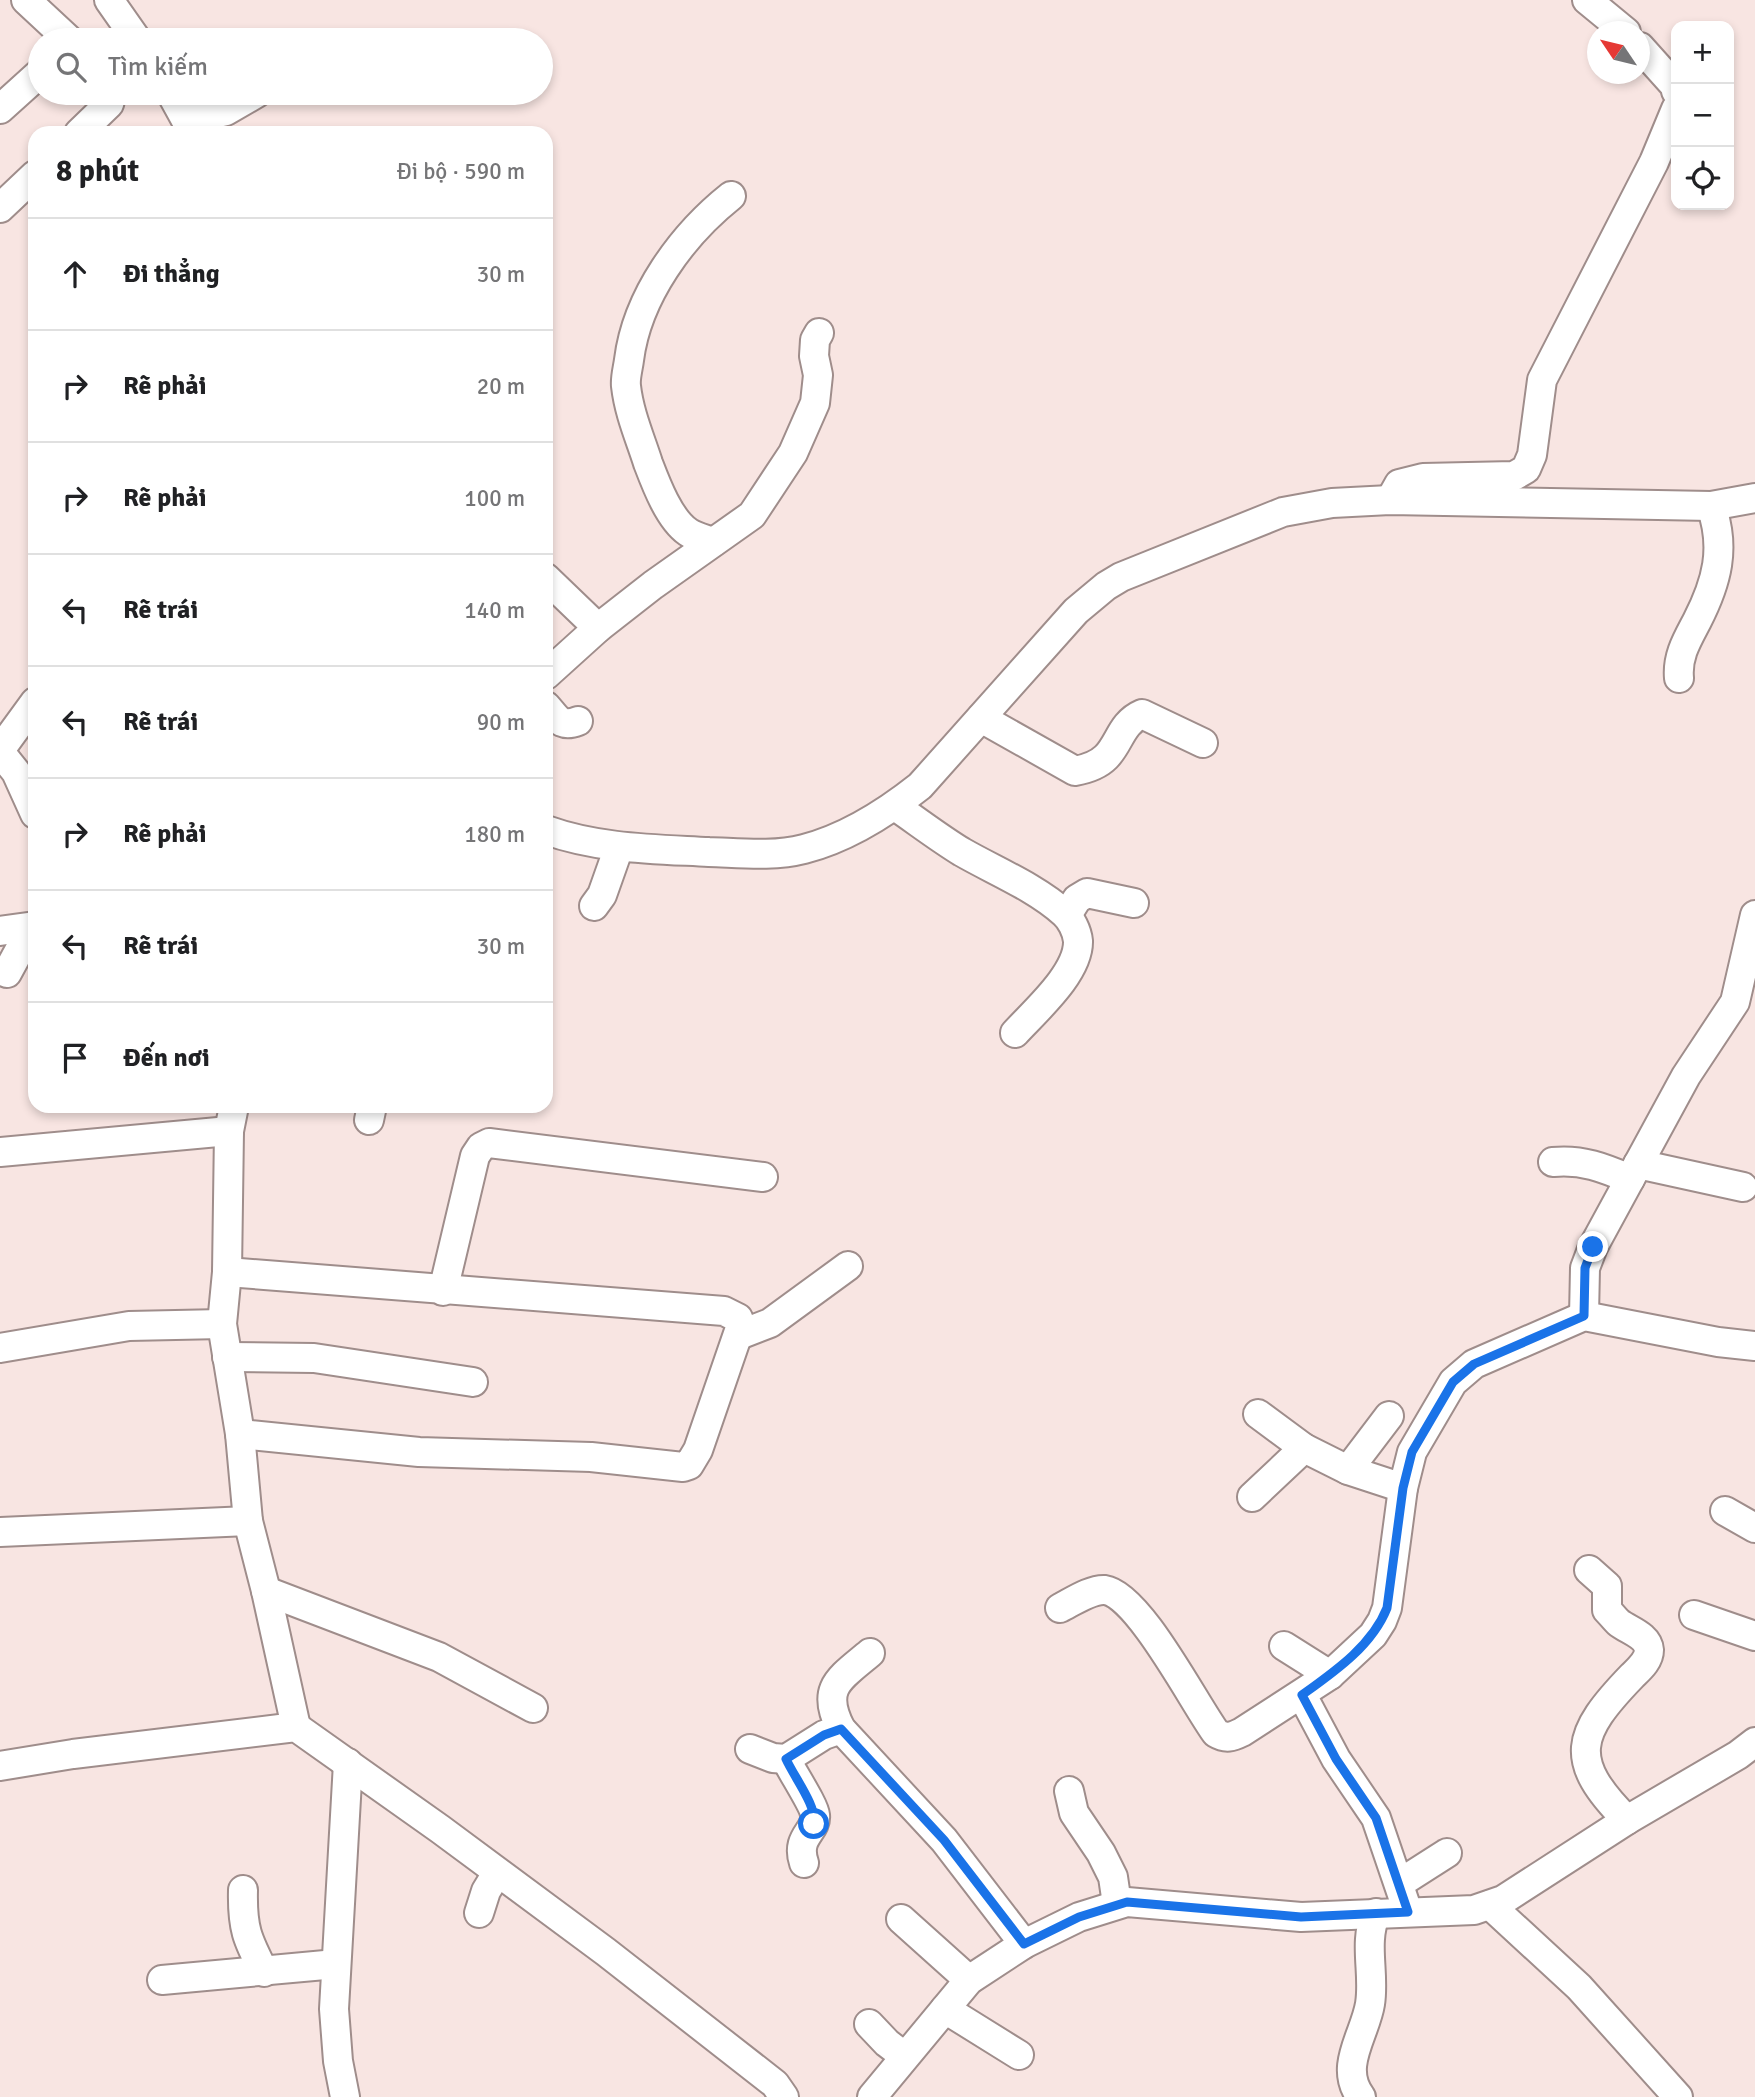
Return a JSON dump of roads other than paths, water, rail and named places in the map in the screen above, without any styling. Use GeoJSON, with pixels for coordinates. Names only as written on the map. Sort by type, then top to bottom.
{"type":"FeatureCollection","features":[{"type":"Feature","properties":{"kind":"street"},"geometry":{"type":"LineString","coordinates":[[26,0],[56,28]]}},
{"type":"Feature","properties":{"kind":"street"},"geometry":{"type":"LineString","coordinates":[[109,0],[128,28]]}},
{"type":"Feature","properties":{"kind":"street"},"geometry":{"type":"LineString","coordinates":[[1587,0],[1613,21]]}},
{"type":"Feature","properties":{"kind":"street"},"geometry":{"type":"LineString","coordinates":[[1650,58],[1673,84]]}},
{"type":"Feature","properties":{"kind":"street"},"geometry":{"type":"LineString","coordinates":[[0,109],[28,84]]}},
{"type":"Feature","properties":{"kind":"street"},"geometry":{"type":"LineString","coordinates":[[86,126],[108,105]]}},
{"type":"Feature","properties":{"kind":"street"},"geometry":{"type":"LineString","coordinates":[[178,105],[190,126],[236,105]]}},
{"type":"Feature","properties":{"kind":"street"},"geometry":{"type":"LineString","coordinates":[[1390,500],[1399,484],[1423,478],[1514,477],[1526,469],[1532,455],[1542,380],[1654,162],[1671,121]]}},
{"type":"Feature","properties":{"kind":"street"},"geometry":{"type":"LineString","coordinates":[[0,208],[28,182]]}},
{"type":"Feature","properties":{"kind":"street"},"geometry":{"type":"LineString","coordinates":[[713,542],[688,532],[668,509],[633,419],[625,384],[630,349],[642,309],[660,276],[707,218],[731,195]]}},
{"type":"Feature","properties":{"kind":"street"},"geometry":{"type":"LineString","coordinates":[[553,669],[598,628],[752,515],[793,453],[815,403],[818,375],[814,356],[815,340],[819,333]]}},
{"type":"Feature","properties":{"kind":"street"},"geometry":{"type":"LineString","coordinates":[[553,833],[619,848],[765,855],[803,850],[842,836],[895,806],[920,786],[1076,611],[1106,586],[1121,577],[1283,512],[1332,503],[1390,500],[1711,506],[1755,498]]}},
{"type":"Feature","properties":{"kind":"street"},"geometry":{"type":"LineString","coordinates":[[1679,678],[1678,664],[1683,648],[1699,617],[1718,565],[1720,545],[1711,506]]}},
{"type":"Feature","properties":{"kind":"street"},"geometry":{"type":"LineString","coordinates":[[553,585],[598,628]]}},
{"type":"Feature","properties":{"kind":"street"},"geometry":{"type":"LineString","coordinates":[[28,712],[0,751],[16,772],[28,799]]}},
{"type":"Feature","properties":{"kind":"street"},"geometry":{"type":"LineString","coordinates":[[553,713],[568,725],[578,721]]}},
{"type":"Feature","properties":{"kind":"street"},"geometry":{"type":"LineString","coordinates":[[981,718],[1075,771],[1089,768],[1106,757],[1122,729],[1142,714],[1203,743]]}},
{"type":"Feature","properties":{"kind":"street"},"geometry":{"type":"LineString","coordinates":[[895,806],[958,849],[1047,900],[1067,915],[1076,930],[1078,943],[1072,964],[1063,979],[1015,1033]]}},
{"type":"Feature","properties":{"kind":"street"},"geometry":{"type":"LineString","coordinates":[[594,906],[602,895],[619,848]]}},
{"type":"Feature","properties":{"kind":"street"},"geometry":{"type":"LineString","coordinates":[[1067,915],[1077,900],[1087,893],[1134,903]]}},
{"type":"Feature","properties":{"kind":"street"},"geometry":{"type":"LineString","coordinates":[[1584,1316],[1585,1268],[1593,1247],[1686,1076],[1735,1002],[1755,915]]}},
{"type":"Feature","properties":{"kind":"street"},"geometry":{"type":"LineString","coordinates":[[0,931],[28,927]]}},
{"type":"Feature","properties":{"kind":"street"},"geometry":{"type":"LineString","coordinates":[[7,973],[28,936]]}},
{"type":"Feature","properties":{"kind":"street"},"geometry":{"type":"LineString","coordinates":[[0,1152],[231,1119],[227,1272],[222,1324],[240,1434],[247,1521],[266,1591],[296,1727]]}},
{"type":"Feature","properties":{"kind":"street"},"geometry":{"type":"LineString","coordinates":[[443,1291],[475,1156],[481,1147],[489,1143],[763,1177]]}},
{"type":"Feature","properties":{"kind":"street"},"geometry":{"type":"LineString","coordinates":[[1553,1162],[1573,1160],[1743,1187]]}},
{"type":"Feature","properties":{"kind":"street"},"geometry":{"type":"LineString","coordinates":[[739,1335],[770,1323],[848,1266]]}},
{"type":"Feature","properties":{"kind":"street"},"geometry":{"type":"LineString","coordinates":[[227,1272],[724,1311],[738,1318],[741,1325],[698,1450],[689,1465],[683,1467],[591,1457],[419,1452],[240,1434]]}},
{"type":"Feature","properties":{"kind":"street"},"geometry":{"type":"LineString","coordinates":[[1060,1608],[1102,1590],[1117,1594],[1135,1611],[1216,1733],[1223,1737],[1242,1732],[1330,1675],[1373,1634],[1387,1608],[1403,1488],[1412,1452],[1453,1382],[1474,1364],[1584,1316],[1718,1342],[1755,1346]]}},
{"type":"Feature","properties":{"kind":"street"},"geometry":{"type":"LineString","coordinates":[[0,1348],[129,1326],[222,1324]]}},
{"type":"Feature","properties":{"kind":"street"},"geometry":{"type":"LineString","coordinates":[[228,1357],[314,1359],[473,1382]]}},
{"type":"Feature","properties":{"kind":"street"},"geometry":{"type":"LineString","coordinates":[[1258,1414],[1304,1447],[1348,1470],[1403,1488]]}},
{"type":"Feature","properties":{"kind":"street"},"geometry":{"type":"LineString","coordinates":[[1348,1470],[1389,1416]]}},
{"type":"Feature","properties":{"kind":"street"},"geometry":{"type":"LineString","coordinates":[[1252,1497],[1304,1447]]}},
{"type":"Feature","properties":{"kind":"street"},"geometry":{"type":"LineString","coordinates":[[1725,1511],[1755,1528]]}},
{"type":"Feature","properties":{"kind":"street"},"geometry":{"type":"LineString","coordinates":[[0,1532],[247,1521]]}},
{"type":"Feature","properties":{"kind":"street"},"geometry":{"type":"LineString","coordinates":[[1589,1570],[1607,1586],[1607,1610],[1619,1622],[1645,1639],[1649,1650],[1644,1664],[1603,1707],[1587,1742],[1586,1759],[1592,1779],[1627,1819]]}},
{"type":"Feature","properties":{"kind":"street"},"geometry":{"type":"LineString","coordinates":[[266,1591],[419,1649],[533,1709]]}},
{"type":"Feature","properties":{"kind":"street"},"geometry":{"type":"LineString","coordinates":[[1694,1615],[1755,1636]]}},
{"type":"Feature","properties":{"kind":"street"},"geometry":{"type":"LineString","coordinates":[[1284,1646],[1330,1675]]}},
{"type":"Feature","properties":{"kind":"street"},"geometry":{"type":"LineString","coordinates":[[870,1653],[835,1686],[830,1697],[833,1713],[841,1729],[944,1840],[1024,1944]]}},
{"type":"Feature","properties":{"kind":"street"},"geometry":{"type":"LineString","coordinates":[[1302,1695],[1336,1759],[1372,1811],[1400,1883],[1408,1912]]}},
{"type":"Feature","properties":{"kind":"street"},"geometry":{"type":"LineString","coordinates":[[0,1766],[73,1754],[296,1727],[606,1952],[775,2084],[785,2097]]}},
{"type":"Feature","properties":{"kind":"street"},"geometry":{"type":"LineString","coordinates":[[750,1749],[774,1758],[786,1759],[824,1735],[841,1729]]}},
{"type":"Feature","properties":{"kind":"street"},"geometry":{"type":"LineString","coordinates":[[872,2097],[969,1980],[1024,1944],[1079,1917],[1117,1904],[1136,1902],[1301,1917],[1474,1910],[1503,1900],[1627,1819],[1738,1755],[1755,1742]]}},
{"type":"Feature","properties":{"kind":"street"},"geometry":{"type":"LineString","coordinates":[[786,1759],[815,1812],[814,1824],[803,1841],[801,1854],[804,1863]]}},
{"type":"Feature","properties":{"kind":"street"},"geometry":{"type":"LineString","coordinates":[[345,2097],[338,2061],[334,2009],[348,1763]]}},
{"type":"Feature","properties":{"kind":"street"},"geometry":{"type":"LineString","coordinates":[[1069,1791],[1074,1813],[1101,1853],[1113,1877],[1117,1904]]}},
{"type":"Feature","properties":{"kind":"street"},"geometry":{"type":"LineString","coordinates":[[1400,1883],[1447,1853]]}},
{"type":"Feature","properties":{"kind":"street"},"geometry":{"type":"LineString","coordinates":[[479,1913],[486,1891],[497,1873]]}},
{"type":"Feature","properties":{"kind":"street"},"geometry":{"type":"LineString","coordinates":[[243,1890],[242,1913],[248,1941],[264,1972]]}},
{"type":"Feature","properties":{"kind":"street"},"geometry":{"type":"LineString","coordinates":[[1490,1905],[1579,1987],[1678,2097]]}},
{"type":"Feature","properties":{"kind":"street"},"geometry":{"type":"LineString","coordinates":[[1361,2097],[1352,2079],[1352,2059],[1370,2006],[1369,1935],[1376,1913]]}},
{"type":"Feature","properties":{"kind":"street"},"geometry":{"type":"LineString","coordinates":[[901,1919],[969,1980]]}},
{"type":"Feature","properties":{"kind":"street"},"geometry":{"type":"LineString","coordinates":[[162,1980],[335,1964]]}},
{"type":"Feature","properties":{"kind":"street"},"geometry":{"type":"LineString","coordinates":[[945,2009],[1019,2054]]}},
{"type":"Feature","properties":{"kind":"street"},"geometry":{"type":"LineString","coordinates":[[869,2024],[904,2056]]}}]}
